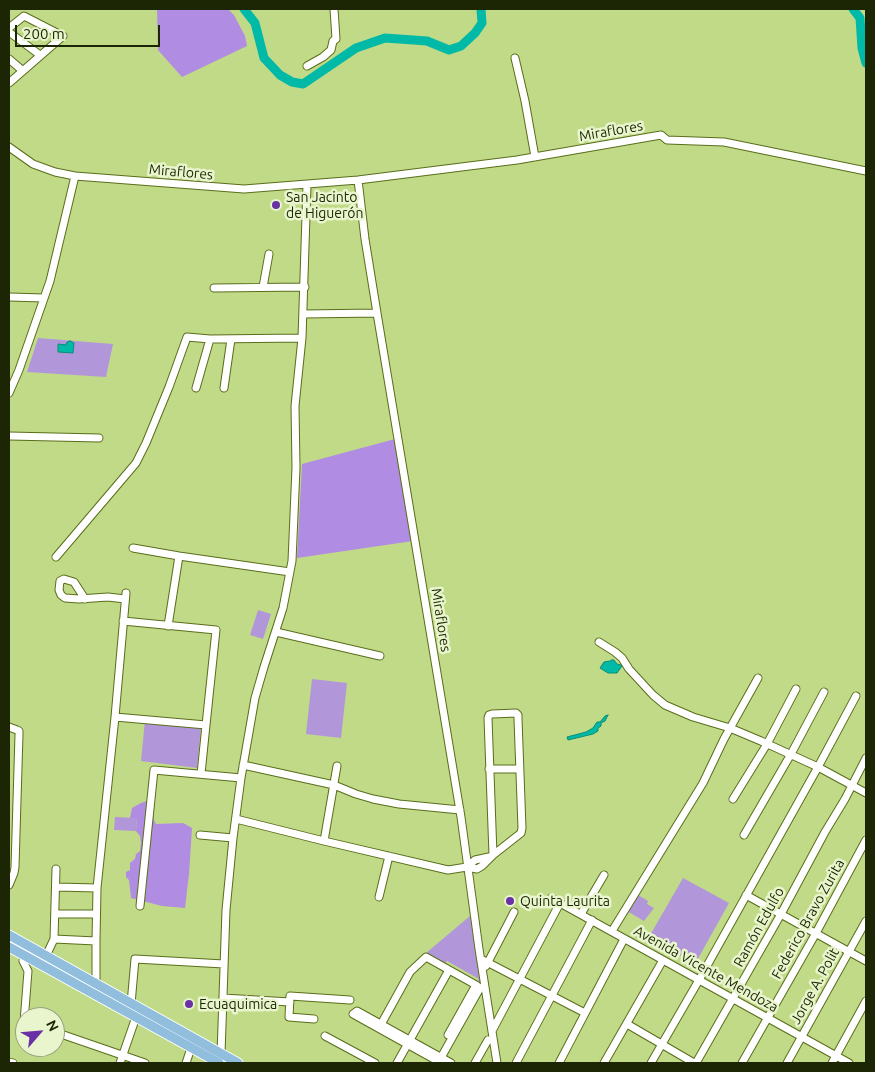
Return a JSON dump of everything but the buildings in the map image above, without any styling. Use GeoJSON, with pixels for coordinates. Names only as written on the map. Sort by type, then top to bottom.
{"type":"FeatureCollection","features":[{"type":"Feature","properties":{"kind":"main road"},"geometry":{"type":"LineString","coordinates":[[9,936],[131,1004],[220,1059]]}},
{"type":"Feature","properties":{"kind":"main road"},"geometry":{"type":"LineString","coordinates":[[9,947],[191,1048],[235,1063]]}},
{"type":"Feature","properties":{"kind":"street"},"geometry":{"type":"LineString","coordinates":[[307,66],[331,50],[336,39],[334,9]]}},
{"type":"Feature","properties":{"kind":"street"},"geometry":{"type":"LineString","coordinates":[[9,83],[62,36],[24,16],[9,30],[40,55]]}},
{"type":"Feature","properties":{"kind":"street"},"geometry":{"type":"LineString","coordinates":[[515,58],[535,157]]}},
{"type":"Feature","properties":{"kind":"street"},"geometry":{"type":"LineString","coordinates":[[9,59],[23,70]]}},
{"type":"Feature","properties":{"kind":"street","name":"Miraflores"},"geometry":{"type":"LineString","coordinates":[[9,147],[33,164],[55,172],[75,176],[228,189],[263,189],[358,180],[518,160],[660,135],[667,140],[724,142],[866,171]]}},
{"type":"Feature","properties":{"kind":"street"},"geometry":{"type":"LineString","coordinates":[[9,393],[50,281],[75,176]]}},
{"type":"Feature","properties":{"kind":"street","name":"Miraflores"},"geometry":{"type":"LineString","coordinates":[[358,180],[364,239],[460,810],[467,868],[484,961],[483,971],[497,1063]]}},
{"type":"Feature","properties":{"kind":"street"},"geometry":{"type":"LineString","coordinates":[[220,1059],[226,910],[241,778],[259,682],[283,608],[290,572],[296,468],[296,406],[305,287],[307,185]]}},
{"type":"Feature","properties":{"kind":"street"},"geometry":{"type":"LineString","coordinates":[[263,287],[270,254]]}},
{"type":"Feature","properties":{"kind":"street"},"geometry":{"type":"LineString","coordinates":[[214,288],[305,287]]}},
{"type":"Feature","properties":{"kind":"street"},"geometry":{"type":"LineString","coordinates":[[9,297],[44,298]]}},
{"type":"Feature","properties":{"kind":"street"},"geometry":{"type":"LineString","coordinates":[[303,314],[377,313]]}},
{"type":"Feature","properties":{"kind":"street"},"geometry":{"type":"LineString","coordinates":[[56,557],[136,462],[146,443],[169,387],[187,337],[210,339],[302,338]]}},
{"type":"Feature","properties":{"kind":"street"},"geometry":{"type":"LineString","coordinates":[[196,388],[210,339]]}},
{"type":"Feature","properties":{"kind":"street"},"geometry":{"type":"LineString","coordinates":[[224,388],[231,339]]}},
{"type":"Feature","properties":{"kind":"street"},"geometry":{"type":"LineString","coordinates":[[9,372],[19,370]]}},
{"type":"Feature","properties":{"kind":"street"},"geometry":{"type":"LineString","coordinates":[[9,436],[99,438]]}},
{"type":"Feature","properties":{"kind":"street"},"geometry":{"type":"LineString","coordinates":[[133,548],[290,572]]}},
{"type":"Feature","properties":{"kind":"street"},"geometry":{"type":"LineString","coordinates":[[168,626],[180,556]]}},
{"type":"Feature","properties":{"kind":"street"},"geometry":{"type":"LineString","coordinates":[[84,598],[126,596],[98,888],[96,984]]}},
{"type":"Feature","properties":{"kind":"street"},"geometry":{"type":"LineString","coordinates":[[123,621],[216,630],[201,774]]}},
{"type":"Feature","properties":{"kind":"street"},"geometry":{"type":"LineString","coordinates":[[276,632],[380,656]]}},
{"type":"Feature","properties":{"kind":"street"},"geometry":{"type":"LineString","coordinates":[[599,642],[622,658],[629,670],[665,705],[693,717],[730,728],[791,754],[866,792]]}},
{"type":"Feature","properties":{"kind":"street"},"geometry":{"type":"LineString","coordinates":[[612,931],[703,783],[713,759],[758,678]]}},
{"type":"Feature","properties":{"kind":"street"},"geometry":{"type":"LineString","coordinates":[[733,800],[767,744],[796,689]]}},
{"type":"Feature","properties":{"kind":"street"},"geometry":{"type":"LineString","coordinates":[[744,835],[824,692]]}},
{"type":"Feature","properties":{"kind":"street"},"geometry":{"type":"LineString","coordinates":[[651,1063],[776,843],[856,696]]}},
{"type":"Feature","properties":{"kind":"street"},"geometry":{"type":"LineString","coordinates":[[236,819],[448,870],[477,869],[521,833],[518,715],[516,713],[492,714],[488,718],[491,856]]}},
{"type":"Feature","properties":{"kind":"street"},"geometry":{"type":"LineString","coordinates":[[115,717],[206,725]]}},
{"type":"Feature","properties":{"kind":"street"},"geometry":{"type":"LineString","coordinates":[[9,727],[19,731],[20,734],[12,823],[15,867],[9,885]]}},
{"type":"Feature","properties":{"kind":"street","name":"Ramón Edulfo"},"geometry":{"type":"LineString","coordinates":[[695,1063],[781,914],[866,758]]}},
{"type":"Feature","properties":{"kind":"street"},"geometry":{"type":"LineString","coordinates":[[243,765],[334,785],[373,799],[399,804],[460,810]]}},
{"type":"Feature","properties":{"kind":"street"},"geometry":{"type":"LineString","coordinates":[[324,841],[336,766]]}},
{"type":"Feature","properties":{"kind":"street"},"geometry":{"type":"LineString","coordinates":[[490,769],[519,769]]}},
{"type":"Feature","properties":{"kind":"street"},"geometry":{"type":"LineString","coordinates":[[140,906],[154,770],[241,778]]}},
{"type":"Feature","properties":{"kind":"street"},"geometry":{"type":"LineString","coordinates":[[200,835],[233,838]]}},
{"type":"Feature","properties":{"kind":"street","name":"Federico Bravo Zurita"},"geometry":{"type":"LineString","coordinates":[[742,1063],[866,840]]}},
{"type":"Feature","properties":{"kind":"street"},"geometry":{"type":"LineString","coordinates":[[379,897],[388,856]]}},
{"type":"Feature","properties":{"kind":"street"},"geometry":{"type":"LineString","coordinates":[[46,956],[54,940],[56,869]]}},
{"type":"Feature","properties":{"kind":"street"},"geometry":{"type":"LineString","coordinates":[[581,914],[604,875]]}},
{"type":"Feature","properties":{"kind":"street"},"geometry":{"type":"LineString","coordinates":[[56,887],[98,888]]}},
{"type":"Feature","properties":{"kind":"street"},"geometry":{"type":"LineString","coordinates":[[746,896],[866,961]]}},
{"type":"Feature","properties":{"kind":"street","name":"Avenida Vicente Mendoza"},"geometry":{"type":"LineString","coordinates":[[551,898],[849,1063]]}},
{"type":"Feature","properties":{"kind":"street"},"geometry":{"type":"LineString","coordinates":[[492,1031],[560,902]]}},
{"type":"Feature","properties":{"kind":"street"},"geometry":{"type":"LineString","coordinates":[[514,912],[484,961],[585,1013]]}},
{"type":"Feature","properties":{"kind":"street"},"geometry":{"type":"LineString","coordinates":[[55,914],[96,914]]}},
{"type":"Feature","properties":{"kind":"street"},"geometry":{"type":"LineString","coordinates":[[516,1063],[592,920]]}},
{"type":"Feature","properties":{"kind":"street","name":"Jorge A. Polit"},"geometry":{"type":"LineString","coordinates":[[786,1063],[866,921]]}},
{"type":"Feature","properties":{"kind":"street"},"geometry":{"type":"LineString","coordinates":[[559,1063],[624,939]]}},
{"type":"Feature","properties":{"kind":"street"},"geometry":{"type":"LineString","coordinates":[[54,940],[96,941]]}},
{"type":"Feature","properties":{"kind":"street"},"geometry":{"type":"LineString","coordinates":[[437,1061],[480,988],[426,957],[410,972],[380,1026],[409,1042],[437,1061],[450,1063]]}},
{"type":"Feature","properties":{"kind":"street"},"geometry":{"type":"LineString","coordinates":[[131,1004],[135,959],[224,964]]}},
{"type":"Feature","properties":{"kind":"street"},"geometry":{"type":"LineString","coordinates":[[604,1063],[663,960]]}},
{"type":"Feature","properties":{"kind":"street"},"geometry":{"type":"LineString","coordinates":[[22,961],[28,971],[25,1007]]}},
{"type":"Feature","properties":{"kind":"street"},"geometry":{"type":"LineString","coordinates":[[397,1063],[449,970]]}},
{"type":"Feature","properties":{"kind":"street"},"geometry":{"type":"LineString","coordinates":[[314,1019],[289,1017],[290,996],[350,1000]]}},
{"type":"Feature","properties":{"kind":"street"},"geometry":{"type":"LineString","coordinates":[[223,998],[290,1002]]}},
{"type":"Feature","properties":{"kind":"street"},"geometry":{"type":"LineString","coordinates":[[832,1063],[866,1001]]}},
{"type":"Feature","properties":{"kind":"street"},"geometry":{"type":"LineString","coordinates":[[120,1063],[136,1017]]}},
{"type":"Feature","properties":{"kind":"street"},"geometry":{"type":"LineString","coordinates":[[626,1024],[695,1063]]}},
{"type":"Feature","properties":{"kind":"street"},"geometry":{"type":"LineString","coordinates":[[65,1035],[145,1063]]}},
{"type":"Feature","properties":{"kind":"street"},"geometry":{"type":"LineString","coordinates":[[325,1036],[375,1063]]}},
{"type":"Feature","properties":{"kind":"street"},"geometry":{"type":"LineString","coordinates":[[475,1063],[488,1040]]}},
{"type":"Feature","properties":{"kind":"street"},"geometry":{"type":"LineString","coordinates":[[186,1063],[191,1048]]}},
{"type":"Feature","properties":{"kind":"shaded area"},"geometry":{"type":"Polygon","coordinates":[[[157,9],[228,9],[234,15],[245,36],[247,46],[182,77],[158,50],[157,9]]]}},
{"type":"Feature","properties":{"kind":"shaded area"},"geometry":{"type":"Polygon","coordinates":[[[38,338],[113,344],[106,377],[27,372],[38,338]]]}},
{"type":"Feature","properties":{"kind":"shaded area"},"geometry":{"type":"Polygon","coordinates":[[[395,439],[413,541],[297,558],[302,464],[395,439]]]}},
{"type":"Feature","properties":{"kind":"shaded area"},"geometry":{"type":"Polygon","coordinates":[[[258,610],[271,614],[263,639],[250,635],[258,610]]]}},
{"type":"Feature","properties":{"kind":"shaded area"},"geometry":{"type":"Polygon","coordinates":[[[312,679],[347,683],[341,738],[306,734],[312,679]]]}},
{"type":"Feature","properties":{"kind":"shaded area"},"geometry":{"type":"Polygon","coordinates":[[[145,720],[201,727],[197,768],[141,761],[145,720]]]}},
{"type":"Feature","properties":{"kind":"shaded area"},"geometry":{"type":"Polygon","coordinates":[[[147,801],[153,811],[156,824],[183,823],[192,828],[185,908],[162,906],[131,898],[126,872],[130,870],[130,863],[140,851],[141,843],[140,836],[136,831],[137,818],[130,818],[132,808],[147,801]]]}},
{"type":"Feature","properties":{"kind":"shaded area"},"geometry":{"type":"Polygon","coordinates":[[[115,817],[137,818],[136,831],[114,830],[115,817]]]}},
{"type":"Feature","properties":{"kind":"shaded area"},"geometry":{"type":"Polygon","coordinates":[[[683,878],[729,903],[695,964],[649,937],[683,878]]]}},
{"type":"Feature","properties":{"kind":"shaded area"},"geometry":{"type":"Polygon","coordinates":[[[638,895],[648,901],[647,904],[654,908],[644,921],[627,911],[638,895]]]}},
{"type":"Feature","properties":{"kind":"shaded area"},"geometry":{"type":"Polygon","coordinates":[[[470,916],[481,985],[477,982],[479,979],[447,961],[445,964],[426,953],[470,916]]]}},
{"type":"Feature","properties":{"kind":"water"},"geometry":{"type":"Polygon","coordinates":[[[70,341],[74,343],[73,353],[58,352],[58,344],[66,345],[70,341]]]}},
{"type":"Feature","properties":{"kind":"water"},"geometry":{"type":"Polygon","coordinates":[[[612,660],[622,666],[617,673],[608,673],[600,668],[604,662],[612,660]]]}},
{"type":"Feature","properties":{"kind":"water"},"geometry":{"type":"Polygon","coordinates":[[[608,715],[605,721],[601,723],[598,731],[568,740],[567,737],[593,728],[597,722],[600,722],[608,715]]]}},
{"type":"Feature","properties":{"kind":"waterway"},"geometry":{"type":"LineString","coordinates":[[244,9],[255,23],[264,58],[280,75],[292,82],[303,84],[356,48],[385,38],[427,41],[449,50],[461,46],[475,33],[482,23],[481,9]]}},
{"type":"Feature","properties":{"kind":"waterway"},"geometry":{"type":"LineString","coordinates":[[853,9],[860,18],[862,48],[866,63]]}},
{"type":"Feature","properties":{"kind":"place","name":"San Jacinto de Higuerón"},"geometry":{"type":"Point","coordinates":[276,205]}},
{"type":"Feature","properties":{"kind":"place","name":"Quinta Laurita"},"geometry":{"type":"Point","coordinates":[510,901]}},
{"type":"Feature","properties":{"kind":"place","name":"Ecuaquimica"},"geometry":{"type":"Point","coordinates":[189,1004]}}]}
